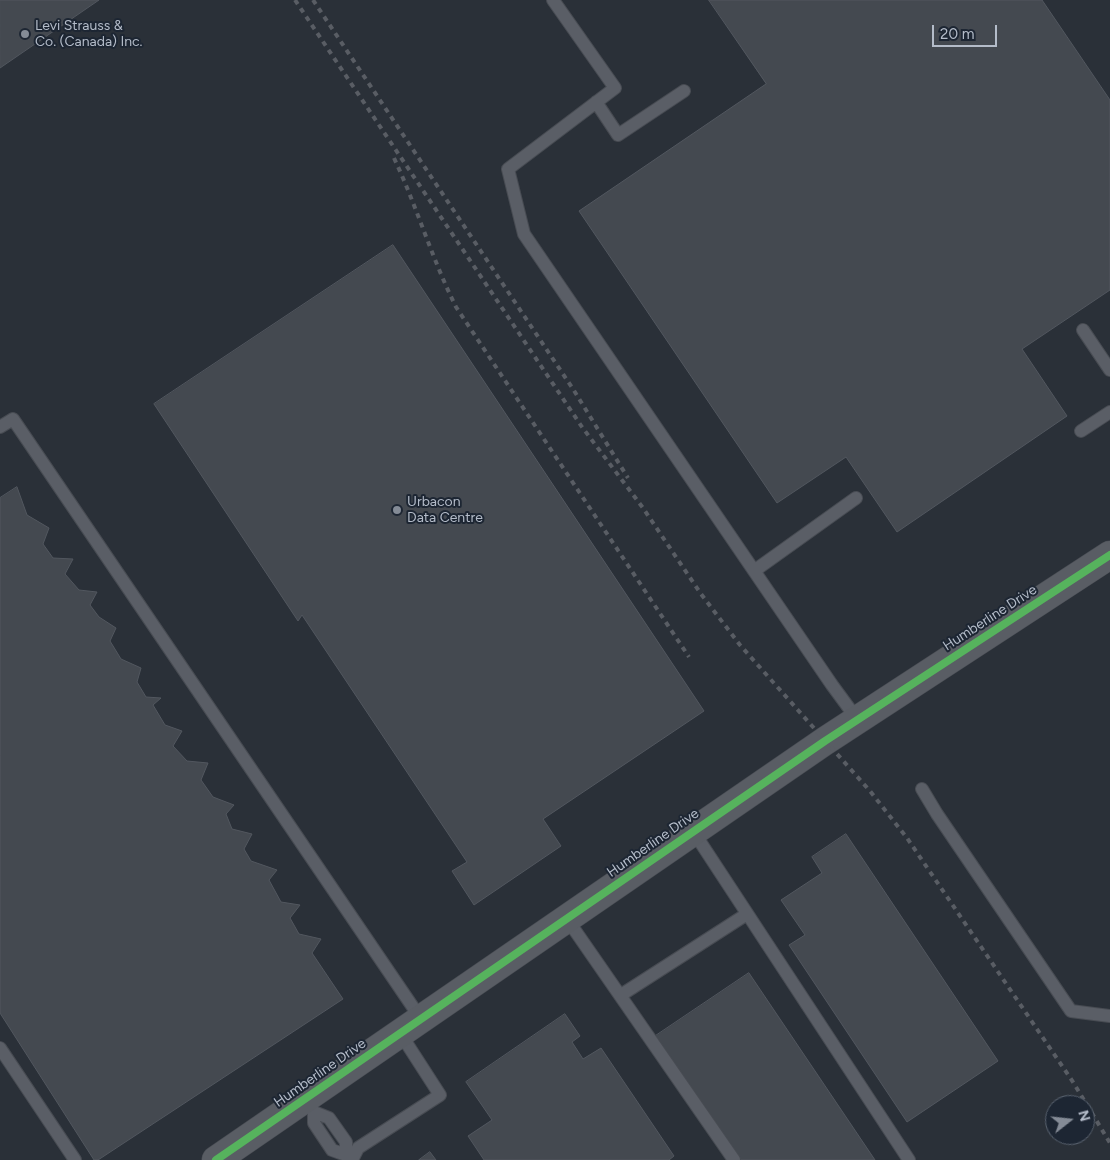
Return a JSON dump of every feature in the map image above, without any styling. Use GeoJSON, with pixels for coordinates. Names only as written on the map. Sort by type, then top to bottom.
{"type":"FeatureCollection","features":[{"type":"Feature","properties":{"kind":"street","name":"Humberline Drive"},"geometry":{"type":"LineString","coordinates":[[216,1160],[310,1105],[410,1026],[693,831],[857,719],[1110,555]]}},
{"type":"Feature","properties":{"kind":"lane"},"geometry":{"type":"LineString","coordinates":[[553,0],[615,88],[508,169],[524,234],[857,719]]}},
{"type":"Feature","properties":{"kind":"lane"},"geometry":{"type":"LineString","coordinates":[[596,102],[618,135],[684,92]]}},
{"type":"Feature","properties":{"kind":"lane"},"geometry":{"type":"LineString","coordinates":[[1083,330],[1110,370]]}},
{"type":"Feature","properties":{"kind":"lane"},"geometry":{"type":"LineString","coordinates":[[1081,431],[1110,412]]}},
{"type":"Feature","properties":{"kind":"lane"},"geometry":{"type":"LineString","coordinates":[[0,427],[13,418],[410,1026],[440,1095],[358,1148],[349,1158]]}},
{"type":"Feature","properties":{"kind":"lane"},"geometry":{"type":"LineString","coordinates":[[754,571],[856,498]]}},
{"type":"Feature","properties":{"kind":"lane"},"geometry":{"type":"LineString","coordinates":[[922,788],[937,814],[1071,1011],[1110,1016]]}},
{"type":"Feature","properties":{"kind":"lane"},"geometry":{"type":"LineString","coordinates":[[693,831],[909,1160]]}},
{"type":"Feature","properties":{"kind":"lane"},"geometry":{"type":"LineString","coordinates":[[620,995],[746,914]]}},
{"type":"Feature","properties":{"kind":"lane"},"geometry":{"type":"LineString","coordinates":[[567,918],[734,1160]]}},
{"type":"Feature","properties":{"kind":"lane"},"geometry":{"type":"LineString","coordinates":[[0,1048],[75,1160]]}},
{"type":"Feature","properties":{"kind":"lane"},"geometry":{"type":"LineString","coordinates":[[310,1105],[329,1118],[346,1142],[349,1158]]}},
{"type":"Feature","properties":{"kind":"building","name":"Levi Strauss & Co. (Canada) Inc."},"geometry":{"type":"Polygon","coordinates":[[[0,0],[99,0],[0,68],[0,0]]]}},
{"type":"Feature","properties":{"kind":"building"},"geometry":{"type":"Polygon","coordinates":[[[709,0],[1042,0],[1110,100],[1110,290],[1022,349],[1067,416],[897,532],[846,457],[777,503],[579,211],[766,84],[709,0]]]}},
{"type":"Feature","properties":{"kind":"building","name":"Urbacon Data Centre"},"geometry":{"type":"Polygon","coordinates":[[[393,245],[704,711],[543,819],[561,846],[474,905],[452,871],[467,862],[302,615],[298,621],[154,404],[393,245]]]}},
{"type":"Feature","properties":{"kind":"building"},"geometry":{"type":"Polygon","coordinates":[[[17,487],[27,515],[49,528],[43,544],[53,558],[73,559],[65,574],[79,590],[97,592],[90,605],[99,617],[116,628],[110,641],[121,659],[141,668],[137,682],[146,697],[161,698],[153,705],[165,725],[182,731],[173,746],[187,761],[208,763],[201,780],[213,797],[234,805],[226,814],[232,829],[252,834],[244,849],[251,861],[277,870],[269,880],[281,902],[300,905],[290,918],[299,934],[321,939],[312,953],[343,999],[98,1160],[94,1160],[0,1013],[0,498],[17,487]]]}},
{"type":"Feature","properties":{"kind":"building"},"geometry":{"type":"Polygon","coordinates":[[[846,834],[998,1061],[907,1122],[789,945],[805,935],[781,900],[822,873],[812,857],[846,834]]]}},
{"type":"Feature","properties":{"kind":"building"},"geometry":{"type":"Polygon","coordinates":[[[749,973],[875,1160],[737,1160],[654,1037],[749,973]]]}},
{"type":"Feature","properties":{"kind":"building"},"geometry":{"type":"Polygon","coordinates":[[[565,1014],[580,1036],[572,1042],[583,1059],[601,1048],[674,1156],[669,1160],[484,1160],[468,1136],[492,1120],[466,1082],[565,1014]]]}},
{"type":"Feature","properties":{"kind":"building"},"geometry":{"type":"Polygon","coordinates":[[[430,1152],[436,1160],[419,1160],[430,1152]]]}},
{"type":"Feature","properties":{"kind":"railway"},"geometry":{"type":"LineString","coordinates":[[295,0],[582,427],[643,508],[701,594],[740,645],[870,791],[907,838],[1073,1082],[1110,1143]]}},
{"type":"Feature","properties":{"kind":"railway"},"geometry":{"type":"LineString","coordinates":[[313,0],[573,389],[628,478]]}},
{"type":"Feature","properties":{"kind":"railway"},"geometry":{"type":"LineString","coordinates":[[394,158],[456,307],[689,657]]}},
{"type":"Feature","properties":{"kind":"cycle path"},"geometry":{"type":"LineString","coordinates":[[216,1160],[825,741],[1110,555]]}},
{"type":"Feature","properties":{"kind":"place","name":"Levi Strauss & Co. (Canada) Inc."},"geometry":{"type":"Point","coordinates":[25,34]}},
{"type":"Feature","properties":{"kind":"place","name":"Urbacon Data Centre"},"geometry":{"type":"Point","coordinates":[397,510]}}]}
